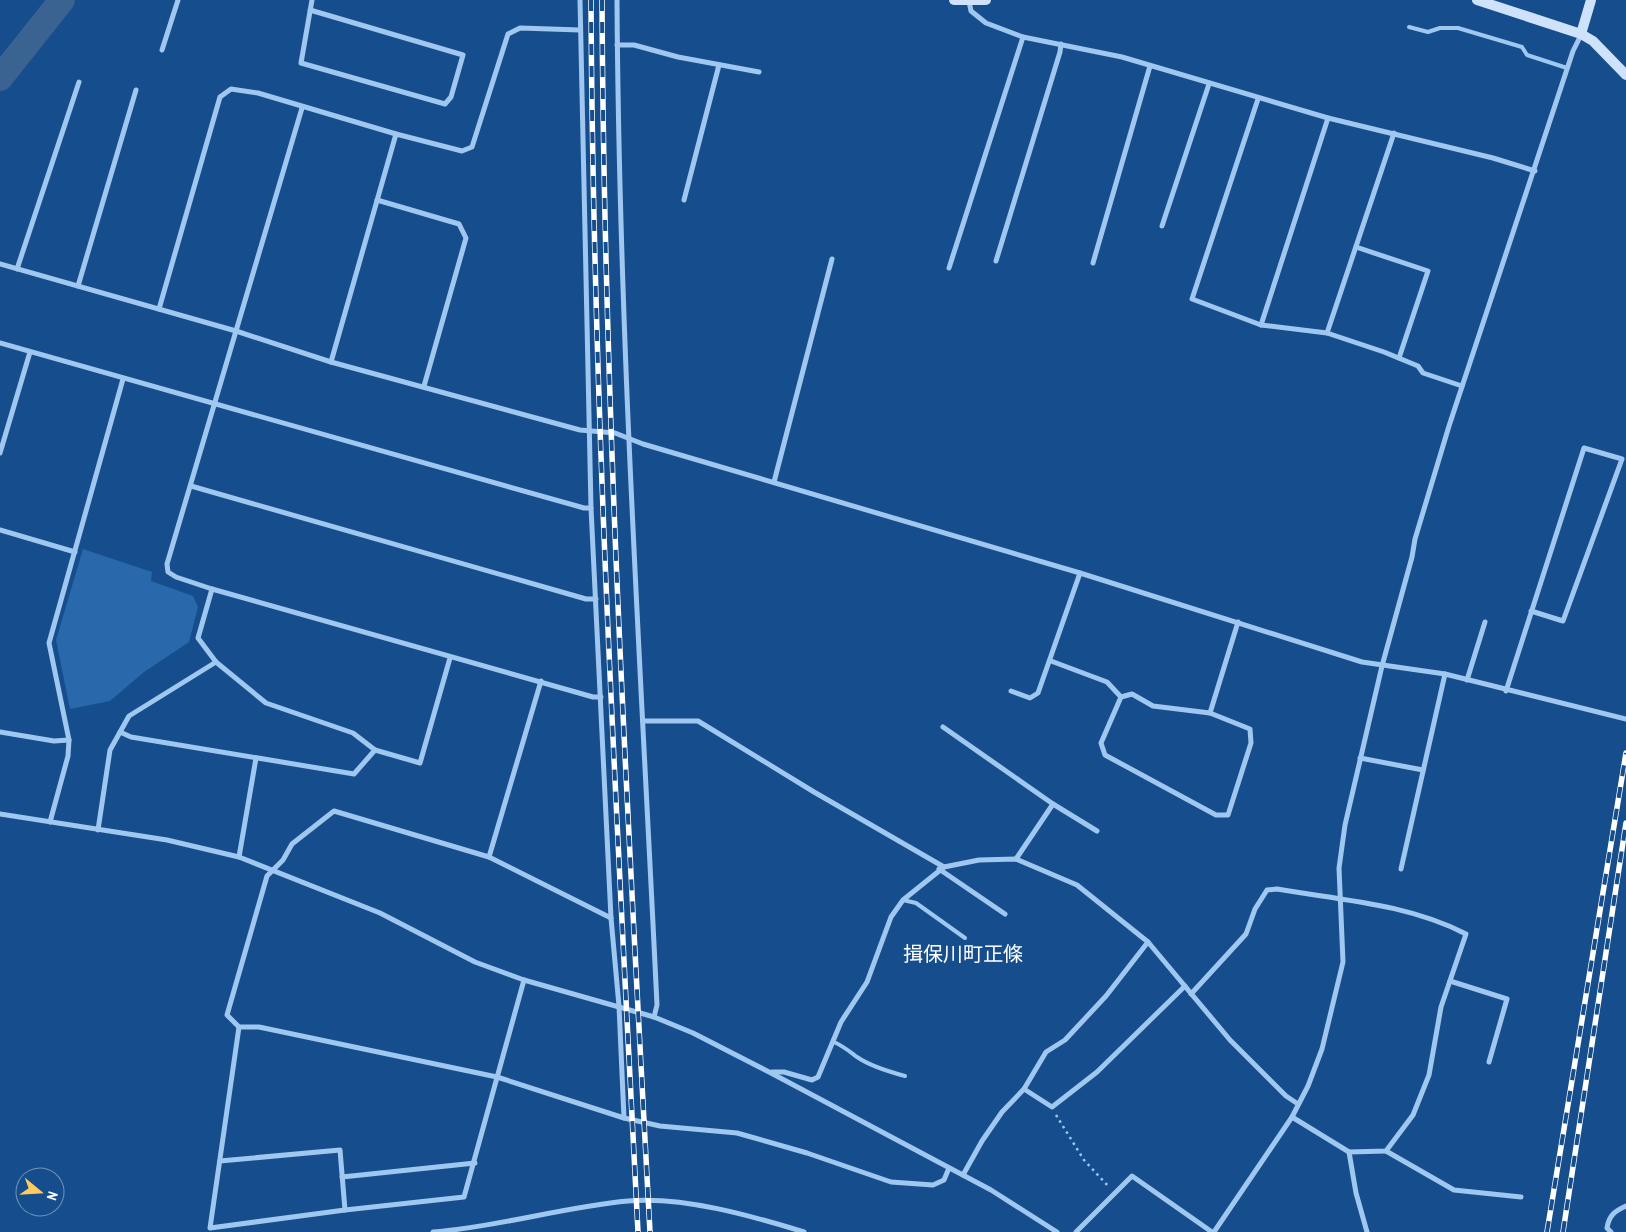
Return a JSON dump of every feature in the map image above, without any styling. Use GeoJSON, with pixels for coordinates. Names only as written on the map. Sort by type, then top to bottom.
{"type":"FeatureCollection","features":[{"type":"Feature","properties":{"kind":"main road"},"geometry":{"type":"LineString","coordinates":[[954,0],[986,0]]}},
{"type":"Feature","properties":{"kind":"main road"},"geometry":{"type":"LineString","coordinates":[[1477,0],[1581,34],[1593,41],[1626,75]]}},
{"type":"Feature","properties":{"kind":"main road"},"geometry":{"type":"LineString","coordinates":[[1581,34],[1591,0]]}},
{"type":"Feature","properties":{"kind":"street"},"geometry":{"type":"LineString","coordinates":[[162,50],[178,0]]}},
{"type":"Feature","properties":{"kind":"street"},"geometry":{"type":"LineString","coordinates":[[310,10],[463,55],[451,96],[445,104],[301,63],[310,10],[312,0]]}},
{"type":"Feature","properties":{"kind":"street"},"geometry":{"type":"LineString","coordinates":[[580,0],[592,508],[611,918],[619,1006],[624,1118]]}},
{"type":"Feature","properties":{"kind":"street"},"geometry":{"type":"LineString","coordinates":[[617,0],[620,234],[628,438],[657,1005],[654,1017]]}},
{"type":"Feature","properties":{"kind":"street"},"geometry":{"type":"LineString","coordinates":[[969,1],[971,11],[986,23],[1023,37],[1122,57],[1258,99],[1535,171]]}},
{"type":"Feature","properties":{"kind":"street"},"geometry":{"type":"LineString","coordinates":[[159,309],[220,97],[231,89],[258,93],[302,108],[462,151],[472,147],[508,34],[520,28],[580,30]]}},
{"type":"Feature","properties":{"kind":"street"},"geometry":{"type":"LineString","coordinates":[[1076,1232],[1132,1176],[1213,1232],[1292,1117],[1308,1086],[1322,1049],[1341,977],[1343,962],[1339,868],[1345,825],[1382,666],[1412,557],[1415,539],[1462,386],[1535,171],[1567,68],[1581,34]]}},
{"type":"Feature","properties":{"kind":"street"},"geometry":{"type":"LineString","coordinates":[[948,268],[1023,37]]}},
{"type":"Feature","properties":{"kind":"street"},"geometry":{"type":"LineString","coordinates":[[996,262],[1060,52],[1060,44]]}},
{"type":"Feature","properties":{"kind":"street"},"geometry":{"type":"LineString","coordinates":[[617,45],[634,45],[719,65],[759,72]]}},
{"type":"Feature","properties":{"kind":"street"},"geometry":{"type":"LineString","coordinates":[[684,200],[719,65]]}},
{"type":"Feature","properties":{"kind":"street"},"geometry":{"type":"LineString","coordinates":[[1093,263],[1150,66]]}},
{"type":"Feature","properties":{"kind":"street"},"geometry":{"type":"LineString","coordinates":[[17,269],[79,82]]}},
{"type":"Feature","properties":{"kind":"street"},"geometry":{"type":"LineString","coordinates":[[1162,226],[1209,84]]}},
{"type":"Feature","properties":{"kind":"street"},"geometry":{"type":"LineString","coordinates":[[78,286],[136,90]]}},
{"type":"Feature","properties":{"kind":"street"},"geometry":{"type":"LineString","coordinates":[[1258,99],[1192,299],[1261,325],[1327,333],[1399,358],[1418,366],[1423,373],[1462,386]]}},
{"type":"Feature","properties":{"kind":"street"},"geometry":{"type":"LineString","coordinates":[[302,108],[167,564],[168,572],[176,577],[212,589],[450,658],[541,681],[593,697],[602,696]]}},
{"type":"Feature","properties":{"kind":"street"},"geometry":{"type":"LineString","coordinates":[[1261,325],[1328,118]]}},
{"type":"Feature","properties":{"kind":"street"},"geometry":{"type":"LineString","coordinates":[[1327,333],[1394,133]]}},
{"type":"Feature","properties":{"kind":"street"},"geometry":{"type":"LineString","coordinates":[[330,362],[396,134]]}},
{"type":"Feature","properties":{"kind":"street"},"geometry":{"type":"LineString","coordinates":[[377,200],[459,224],[466,238],[424,386]]}},
{"type":"Feature","properties":{"kind":"street"},"geometry":{"type":"LineString","coordinates":[[1356,247],[1428,271],[1399,358]]}},
{"type":"Feature","properties":{"kind":"street"},"geometry":{"type":"LineString","coordinates":[[774,482],[832,259]]}},
{"type":"Feature","properties":{"kind":"street"},"geometry":{"type":"LineString","coordinates":[[0,264],[236,331],[330,362],[589,431],[615,433],[1080,573],[1362,662],[1445,674],[1626,719]]}},
{"type":"Feature","properties":{"kind":"street"},"geometry":{"type":"LineString","coordinates":[[0,344],[584,508],[592,508]]}},
{"type":"Feature","properties":{"kind":"street"},"geometry":{"type":"LineString","coordinates":[[0,453],[30,352]]}},
{"type":"Feature","properties":{"kind":"street"},"geometry":{"type":"LineString","coordinates":[[50,822],[68,756],[69,740],[49,644],[123,379]]}},
{"type":"Feature","properties":{"kind":"street"},"geometry":{"type":"LineString","coordinates":[[1506,690],[1531,612],[1584,448],[1622,459],[1562,621],[1531,612]]}},
{"type":"Feature","properties":{"kind":"street"},"geometry":{"type":"LineString","coordinates":[[191,486],[586,599],[596,598]]}},
{"type":"Feature","properties":{"kind":"street"},"geometry":{"type":"LineString","coordinates":[[0,530],[75,552]]}},
{"type":"Feature","properties":{"kind":"street"},"geometry":{"type":"LineString","coordinates":[[1011,691],[1030,698],[1038,693],[1051,661],[1080,573]]}},
{"type":"Feature","properties":{"kind":"street"},"geometry":{"type":"LineString","coordinates":[[212,589],[198,638],[216,662],[266,703],[353,733],[375,750],[420,763],[450,658]]}},
{"type":"Feature","properties":{"kind":"street"},"geometry":{"type":"LineString","coordinates":[[1210,713],[1238,622]]}},
{"type":"Feature","properties":{"kind":"street"},"geometry":{"type":"LineString","coordinates":[[1467,680],[1485,622]]}},
{"type":"Feature","properties":{"kind":"street"},"geometry":{"type":"LineString","coordinates":[[1051,661],[1107,682],[1120,697]]}},
{"type":"Feature","properties":{"kind":"street"},"geometry":{"type":"LineString","coordinates":[[98,830],[110,750],[129,716],[216,662]]}},
{"type":"Feature","properties":{"kind":"street"},"geometry":{"type":"LineString","coordinates":[[1401,869],[1445,674]]}},
{"type":"Feature","properties":{"kind":"street"},"geometry":{"type":"LineString","coordinates":[[489,857],[541,681]]}},
{"type":"Feature","properties":{"kind":"street"},"geometry":{"type":"LineString","coordinates":[[1132,694],[1154,706],[1210,713],[1250,729],[1251,744],[1228,815],[1216,815],[1105,755],[1102,743],[1120,697],[1132,694]]}},
{"type":"Feature","properties":{"kind":"street"},"geometry":{"type":"LineString","coordinates":[[643,721],[698,721],[942,868],[1005,914]]}},
{"type":"Feature","properties":{"kind":"street"},"geometry":{"type":"LineString","coordinates":[[943,727],[1053,804],[1097,831]]}},
{"type":"Feature","properties":{"kind":"street"},"geometry":{"type":"LineString","coordinates":[[0,732],[54,742],[69,740]]}},
{"type":"Feature","properties":{"kind":"street"},"geometry":{"type":"LineString","coordinates":[[120,732],[131,737],[354,774],[375,750]]}},
{"type":"Feature","properties":{"kind":"street"},"geometry":{"type":"LineString","coordinates":[[239,857],[256,758]]}},
{"type":"Feature","properties":{"kind":"street"},"geometry":{"type":"LineString","coordinates":[[1360,758],[1423,770]]}},
{"type":"Feature","properties":{"kind":"street"},"geometry":{"type":"LineString","coordinates":[[1016,859],[1053,804]]}},
{"type":"Feature","properties":{"kind":"street"},"geometry":{"type":"LineString","coordinates":[[611,918],[489,857],[334,811],[292,844],[267,876],[227,1015],[239,1027],[259,1027],[496,1077],[624,1118],[660,1126],[736,1133],[807,1153],[891,1182],[933,1185],[944,1180],[949,1168]]}},
{"type":"Feature","properties":{"kind":"street"},"geometry":{"type":"LineString","coordinates":[[0,814],[166,840],[239,857],[274,869],[380,913],[475,962],[524,980],[654,1017],[693,1032],[991,1190],[1057,1232]]}},
{"type":"Feature","properties":{"kind":"street"},"geometry":{"type":"LineString","coordinates":[[771,1072],[784,1072],[812,1080],[818,1077],[842,1022],[866,982],[891,917],[903,900],[942,868],[979,860],[1016,859],[1078,885],[1148,942],[1230,1040],[1286,1096],[1298,1104]]}},
{"type":"Feature","properties":{"kind":"street"},"geometry":{"type":"LineString","coordinates":[[1191,994],[1246,934],[1255,909],[1267,890],[1277,889],[1389,907],[1446,924],[1466,934],[1441,1007],[1429,1075],[1413,1115],[1386,1151]]}},
{"type":"Feature","properties":{"kind":"street"},"geometry":{"type":"LineString","coordinates":[[963,1175],[982,1141],[1002,1112],[1024,1089],[1046,1052],[1064,1040],[1106,996],[1148,942]]}},
{"type":"Feature","properties":{"kind":"street"},"geometry":{"type":"LineString","coordinates":[[239,1027],[210,1228],[345,1210],[464,1197],[524,980]]}},
{"type":"Feature","properties":{"kind":"street"},"geometry":{"type":"LineString","coordinates":[[1450,981],[1507,999],[1489,1062]]}},
{"type":"Feature","properties":{"kind":"street"},"geometry":{"type":"LineString","coordinates":[[1024,1089],[1052,1107],[1097,1072],[1185,986]]}},
{"type":"Feature","properties":{"kind":"street"},"geometry":{"type":"LineString","coordinates":[[1292,1117],[1349,1152],[1386,1151],[1454,1190],[1520,1197]]}},
{"type":"Feature","properties":{"kind":"street"},"geometry":{"type":"LineString","coordinates":[[220,1161],[340,1150],[345,1210]]}},
{"type":"Feature","properties":{"kind":"street"},"geometry":{"type":"LineString","coordinates":[[1349,1152],[1356,1193],[1367,1232]]}},
{"type":"Feature","properties":{"kind":"street"},"geometry":{"type":"LineString","coordinates":[[342,1176],[474,1163]]}},
{"type":"Feature","properties":{"kind":"street"},"geometry":{"type":"LineString","coordinates":[[433,1232],[630,1200],[664,1201],[742,1214],[804,1232]]}},
{"type":"Feature","properties":{"kind":"street"},"geometry":{"type":"LineString","coordinates":[[1611,1232],[1607,1228],[1609,1219],[1615,1211],[1626,1206]]}},
{"type":"Feature","properties":{"kind":"lane"},"geometry":{"type":"LineString","coordinates":[[1409,27],[1428,32],[1440,28],[1458,28],[1522,47],[1527,55],[1567,68]]}},
{"type":"Feature","properties":{"kind":"lane"},"geometry":{"type":"LineString","coordinates":[[903,900],[916,903],[965,938]]}},
{"type":"Feature","properties":{"kind":"lane"},"geometry":{"type":"LineString","coordinates":[[834,1042],[846,1047],[858,1058],[890,1072],[905,1076]]}},
{"type":"Feature","properties":{"kind":"path"},"geometry":{"type":"LineString","coordinates":[[1052,1107],[1084,1160],[1115,1193]]}},
{"type":"Feature","properties":{"kind":"shaded area"},"geometry":{"type":"Polygon","coordinates":[[[83,549],[152,572],[151,581],[193,596],[198,607],[189,642],[144,672],[110,701],[70,709],[56,640],[83,549]]]}},
{"type":"Feature","properties":{"kind":"waterway"},"geometry":{"type":"LineString","coordinates":[[0,78],[62,0]]}},
{"type":"Feature","properties":{"kind":"railway"},"geometry":{"type":"LineString","coordinates":[[591,0],[596,308],[601,462],[614,770],[638,1232]]}},
{"type":"Feature","properties":{"kind":"railway"},"geometry":{"type":"LineString","coordinates":[[602,0],[607,308],[612,462],[618,616],[650,1232]]}},
{"type":"Feature","properties":{"kind":"railway"},"geometry":{"type":"LineString","coordinates":[[1547,1232],[1626,753]]}},
{"type":"Feature","properties":{"kind":"railway"},"geometry":{"type":"LineString","coordinates":[[1563,1232],[1626,823]]}},
{"type":"Feature","properties":{"kind":"district","name":"揖保川町正條"},"geometry":{"type":"Point","coordinates":[963,954]}}]}
